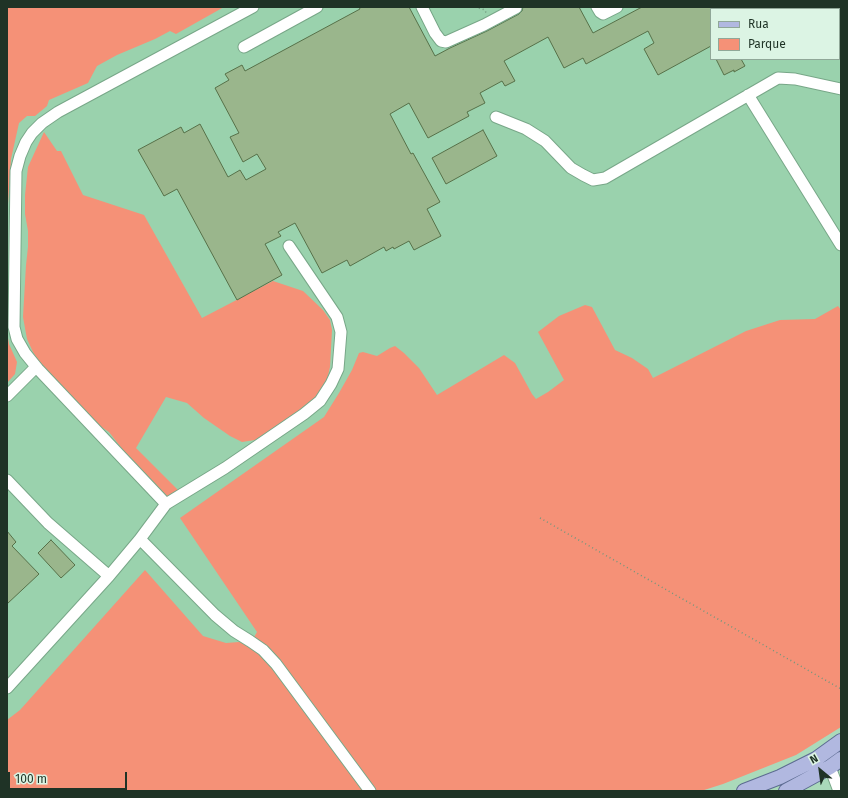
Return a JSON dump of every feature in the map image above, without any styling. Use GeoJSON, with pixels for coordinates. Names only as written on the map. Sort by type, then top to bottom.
{"type":"FeatureCollection","features":[{"type":"Feature","properties":{"kind":"main road"},"geometry":{"type":"LineString","coordinates":[[744,791],[780,777],[816,759],[841,741]]}},
{"type":"Feature","properties":{"kind":"main road"},"geometry":{"type":"LineString","coordinates":[[786,791],[835,763]]}},
{"type":"Feature","properties":{"kind":"lane"},"geometry":{"type":"LineString","coordinates":[[166,504],[36,367],[25,353],[17,339],[14,327],[16,171],[26,142],[32,133],[42,123],[58,112],[253,7]]}},
{"type":"Feature","properties":{"kind":"lane"},"geometry":{"type":"LineString","coordinates":[[244,47],[316,7]]}},
{"type":"Feature","properties":{"kind":"lane"},"geometry":{"type":"LineString","coordinates":[[422,7],[435,33],[441,41],[446,42],[491,22],[516,8]]}},
{"type":"Feature","properties":{"kind":"lane"},"geometry":{"type":"LineString","coordinates":[[597,7],[603,14],[617,7]]}},
{"type":"Feature","properties":{"kind":"lane"},"geometry":{"type":"LineString","coordinates":[[496,117],[526,129],[545,141],[571,168],[594,180],[605,178],[778,78],[795,79],[841,89]]}},
{"type":"Feature","properties":{"kind":"lane"},"geometry":{"type":"LineString","coordinates":[[748,95],[841,245]]}},
{"type":"Feature","properties":{"kind":"lane"},"geometry":{"type":"LineString","coordinates":[[7,688],[109,576],[140,539],[166,504],[225,468],[304,414],[320,401],[331,384],[338,369],[342,332],[338,317],[289,246]]}},
{"type":"Feature","properties":{"kind":"lane"},"geometry":{"type":"LineString","coordinates":[[7,396],[36,367]]}},
{"type":"Feature","properties":{"kind":"lane"},"geometry":{"type":"LineString","coordinates":[[7,480],[48,523],[109,576]]}},
{"type":"Feature","properties":{"kind":"lane"},"geometry":{"type":"LineString","coordinates":[[140,539],[214,615],[234,631],[263,650],[276,664],[370,791]]}},
{"type":"Feature","properties":{"kind":"lane"},"geometry":{"type":"LineString","coordinates":[[835,763],[839,791]]}},
{"type":"Feature","properties":{"kind":"path"},"geometry":{"type":"LineString","coordinates":[[475,7],[485,10],[491,22]]}},
{"type":"Feature","properties":{"kind":"path"},"geometry":{"type":"LineString","coordinates":[[540,518],[841,689]]}},
{"type":"Feature","properties":{"kind":"shaded area"},"geometry":{"type":"Polygon","coordinates":[[[7,7],[841,7],[841,363],[284,632],[7,791],[7,7]]]}},
{"type":"Feature","properties":{"kind":"green space"},"geometry":{"type":"Polygon","coordinates":[[[7,7],[224,7],[176,34],[170,31],[117,55],[97,66],[88,83],[49,100],[47,106],[35,116],[27,116],[19,123],[11,159],[7,219],[7,7]]]}},
{"type":"Feature","properties":{"kind":"green space"},"geometry":{"type":"Polygon","coordinates":[[[44,132],[57,151],[61,151],[83,195],[144,215],[202,318],[273,281],[303,291],[323,310],[330,320],[332,330],[330,367],[327,380],[320,393],[307,410],[278,425],[255,440],[242,442],[230,436],[204,418],[187,403],[166,397],[136,448],[179,491],[169,498],[123,450],[109,432],[74,403],[45,371],[27,339],[23,317],[28,247],[25,195],[28,167],[44,132]]]}},
{"type":"Feature","properties":{"kind":"green space"},"geometry":{"type":"Polygon","coordinates":[[[585,305],[592,307],[615,350],[632,358],[648,369],[653,378],[746,331],[780,320],[815,319],[838,306],[841,310],[841,727],[796,755],[723,784],[701,791],[7,791],[7,720],[20,710],[145,570],[203,636],[226,643],[239,642],[249,646],[257,632],[180,518],[324,417],[352,370],[359,353],[363,352],[377,356],[395,346],[419,368],[437,395],[504,355],[515,363],[536,399],[564,380],[538,332],[559,316],[585,305]]]}},
{"type":"Feature","properties":{"kind":"green space"},"geometry":{"type":"Polygon","coordinates":[[[7,332],[9,344],[17,362],[15,374],[7,383],[7,332]]]}},
{"type":"Feature","properties":{"kind":"building"},"geometry":{"type":"Polygon","coordinates":[[[359,7],[409,7],[435,56],[519,14],[523,7],[579,7],[593,33],[642,7],[711,7],[710,47],[658,75],[644,49],[654,43],[648,31],[586,64],[583,58],[564,68],[548,37],[504,61],[515,81],[505,86],[502,81],[480,93],[485,103],[467,112],[469,116],[428,138],[409,103],[390,114],[411,154],[413,153],[440,202],[427,209],[441,236],[414,250],[409,241],[394,249],[393,247],[386,251],[384,247],[350,266],[347,260],[322,273],[295,223],[278,232],[281,236],[265,244],[282,275],[237,300],[177,189],[164,196],[138,150],[181,127],[184,133],[200,124],[228,177],[240,170],[246,180],[266,169],[257,154],[243,162],[230,137],[239,133],[215,88],[229,80],[225,74],[242,65],[245,71],[360,9],[359,7]]]}},
{"type":"Feature","properties":{"kind":"building"},"geometry":{"type":"Polygon","coordinates":[[[716,60],[742,60],[745,66],[724,75],[716,60]]]}},
{"type":"Feature","properties":{"kind":"building"},"geometry":{"type":"Polygon","coordinates":[[[483,130],[497,156],[446,184],[432,158],[483,130]]]}},
{"type":"Feature","properties":{"kind":"building"},"geometry":{"type":"Polygon","coordinates":[[[7,531],[16,542],[12,546],[39,574],[7,604],[7,531]]]}},
{"type":"Feature","properties":{"kind":"building"},"geometry":{"type":"Polygon","coordinates":[[[51,540],[75,565],[61,578],[38,553],[51,540]]]}}]}
